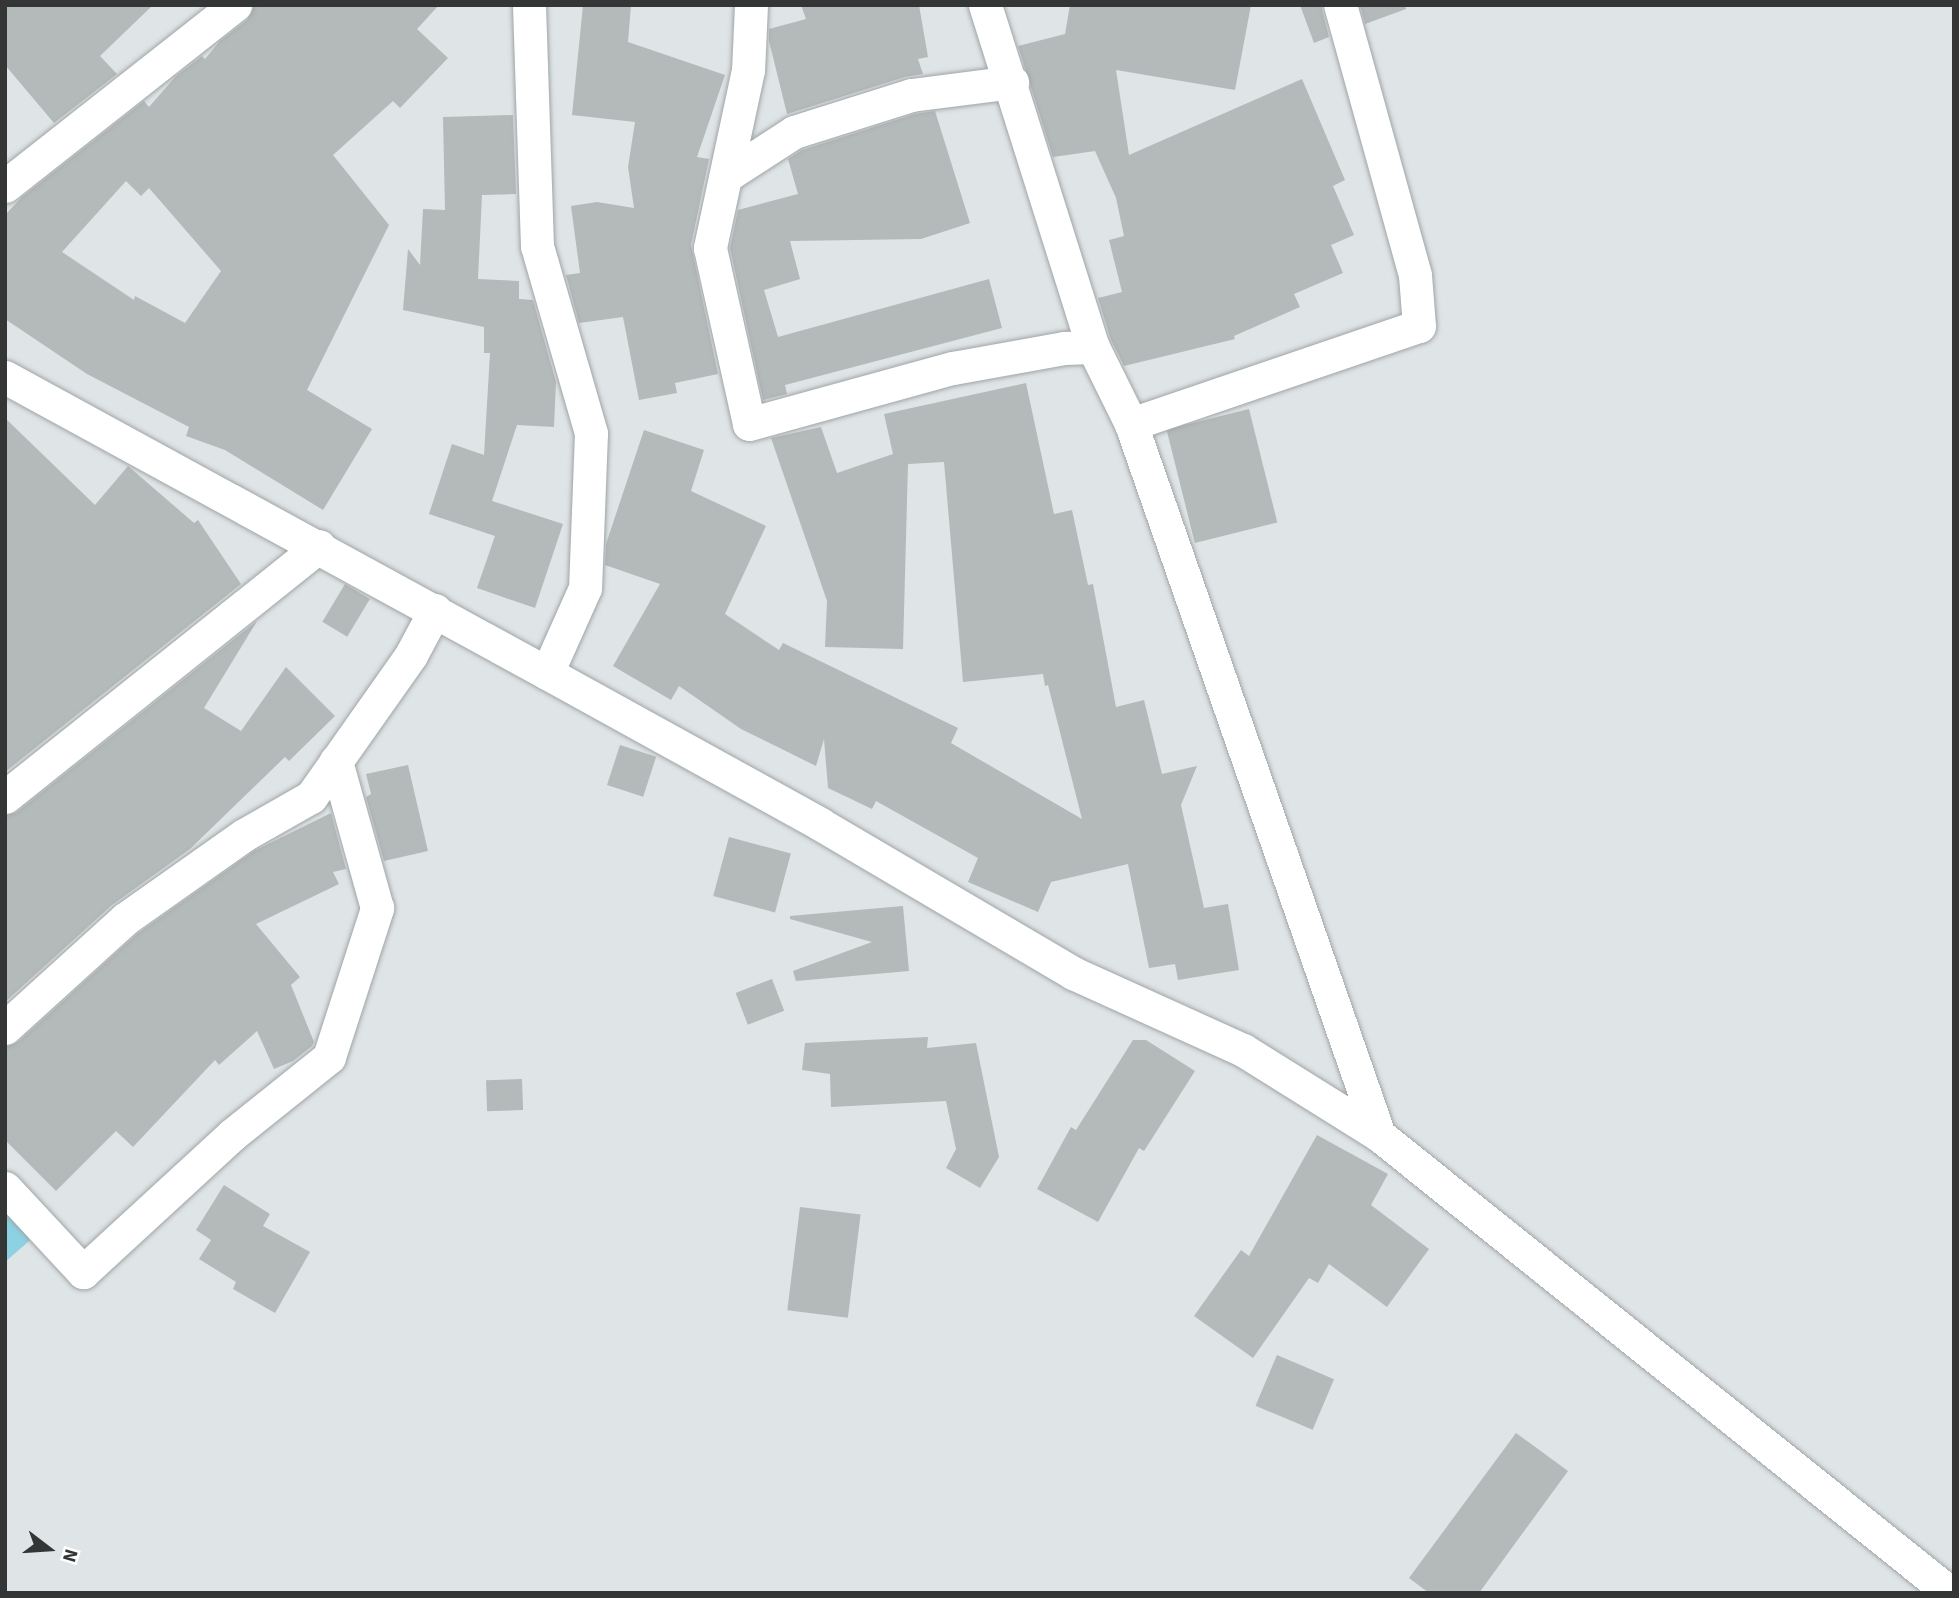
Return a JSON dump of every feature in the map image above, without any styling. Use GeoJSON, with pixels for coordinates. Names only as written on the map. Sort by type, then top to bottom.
{"type":"FeatureCollection","features":[{"type":"Feature","properties":{"kind":"street"},"geometry":{"type":"LineString","coordinates":[[5,186],[235,5]]}},
{"type":"Feature","properties":{"kind":"street"},"geometry":{"type":"LineString","coordinates":[[529,5],[537,246],[591,433],[585,588],[547,673]]}},
{"type":"Feature","properties":{"kind":"street"},"geometry":{"type":"LineString","coordinates":[[751,5],[748,70],[710,248],[748,424],[953,368],[1064,348],[1094,347]]}},
{"type":"Feature","properties":{"kind":"street"},"geometry":{"type":"LineString","coordinates":[[985,5],[1012,82],[1094,347],[1131,424],[1379,1135]]}},
{"type":"Feature","properties":{"kind":"street"},"geometry":{"type":"LineString","coordinates":[[1131,424],[1419,326],[1415,275],[1340,5]]}},
{"type":"Feature","properties":{"kind":"street"},"geometry":{"type":"LineString","coordinates":[[726,176],[794,132],[911,95],[1012,82]]}},
{"type":"Feature","properties":{"kind":"street"},"geometry":{"type":"LineString","coordinates":[[5,377],[319,546],[820,824],[1073,973],[1243,1050],[1379,1135],[1950,1593]]}},
{"type":"Feature","properties":{"kind":"street"},"geometry":{"type":"LineString","coordinates":[[5,797],[319,546]]}},
{"type":"Feature","properties":{"kind":"street"},"geometry":{"type":"LineString","coordinates":[[5,1028],[125,919],[244,835],[311,797],[411,655],[435,610]]}},
{"type":"Feature","properties":{"kind":"street"},"geometry":{"type":"LineString","coordinates":[[5,1188],[83,1272],[233,1134],[329,1057],[377,908],[337,761]]}},
{"type":"Feature","properties":{"kind":"shaded area"},"geometry":{"type":"Polygon","coordinates":[[[5,1188],[43,1229],[5,1262],[5,1188]]]}},
{"type":"Feature","properties":{"kind":"building"},"geometry":{"type":"Polygon","coordinates":[[[5,5],[153,5],[100,56],[117,74],[54,123],[5,65],[5,5]]]}},
{"type":"Feature","properties":{"kind":"building"},"geometry":{"type":"Polygon","coordinates":[[[254,5],[439,5],[417,29],[448,58],[400,108],[393,101],[333,155],[389,225],[307,390],[372,429],[323,510],[225,450],[186,436],[189,427],[87,374],[5,319],[5,215],[22,197],[144,101],[149,107],[176,76],[202,56],[205,59],[220,41],[247,20],[254,5]],[[126,181],[62,252],[134,300],[135,296],[185,323],[221,271],[149,188],[141,196],[126,181]]]}},
{"type":"Feature","properties":{"kind":"building"},"geometry":{"type":"Polygon","coordinates":[[[583,5],[631,5],[628,42],[725,75],[697,157],[709,159],[691,245],[718,374],[675,383],[677,393],[639,400],[623,317],[579,323],[566,275],[580,273],[571,206],[597,202],[634,208],[628,167],[635,122],[572,115],[583,5]]]}},
{"type":"Feature","properties":{"kind":"building"},"geometry":{"type":"Polygon","coordinates":[[[801,5],[919,5],[928,57],[918,59],[923,74],[905,77],[787,114],[769,41],[769,29],[806,19],[801,5]]]}},
{"type":"Feature","properties":{"kind":"building"},"geometry":{"type":"Polygon","coordinates":[[[1070,5],[1251,5],[1235,90],[1116,70],[1129,155],[1302,79],[1345,180],[1333,186],[1354,235],[1331,245],[1343,273],[1294,294],[1300,307],[1234,336],[1235,339],[1124,366],[1111,340],[1098,298],[1122,292],[1109,240],[1124,236],[1116,198],[1095,151],[1053,157],[1018,46],[1065,34],[1070,5]]]}},
{"type":"Feature","properties":{"kind":"building"},"geometry":{"type":"Polygon","coordinates":[[[1300,5],[1321,5],[1329,37],[1314,43],[1300,5]]]}},
{"type":"Feature","properties":{"kind":"building"},"geometry":{"type":"Polygon","coordinates":[[[1360,5],[1405,5],[1406,9],[1365,24],[1360,5]]]}},
{"type":"Feature","properties":{"kind":"building"},"geometry":{"type":"Polygon","coordinates":[[[935,111],[970,223],[921,239],[790,241],[800,279],[764,290],[778,337],[989,279],[1002,328],[785,385],[787,394],[763,400],[730,248],[738,210],[798,194],[788,159],[802,150],[915,114],[935,111]]]}},
{"type":"Feature","properties":{"kind":"building"},"geometry":{"type":"Polygon","coordinates":[[[513,115],[516,194],[482,195],[478,279],[519,281],[519,299],[533,300],[556,382],[554,427],[517,425],[492,501],[563,524],[535,608],[477,588],[495,536],[429,514],[452,444],[484,455],[490,353],[484,353],[484,327],[403,310],[408,249],[420,265],[423,209],[445,210],[443,117],[513,115]]]}},
{"type":"Feature","properties":{"kind":"building"},"geometry":{"type":"Polygon","coordinates":[[[1026,383],[1054,514],[1072,510],[1088,585],[1093,584],[1116,707],[1144,700],[1162,774],[1197,766],[1181,805],[1204,908],[1228,904],[1239,970],[1178,980],[1175,964],[1149,968],[1128,864],[1051,882],[1038,912],[968,882],[978,858],[876,801],[872,809],[828,788],[824,739],[816,766],[741,729],[679,686],[671,700],[613,666],[660,584],[605,565],[606,544],[644,430],[704,450],[691,491],[766,526],[725,614],[779,650],[783,643],[958,728],[951,743],[1082,819],[1043,674],[963,682],[944,462],[908,464],[903,649],[825,647],[827,601],[771,438],[821,427],[837,473],[893,454],[884,414],[1026,383]]]}},
{"type":"Feature","properties":{"kind":"building"},"geometry":{"type":"Polygon","coordinates":[[[1249,409],[1277,523],[1195,543],[1167,430],[1249,409]]]}},
{"type":"Feature","properties":{"kind":"building"},"geometry":{"type":"Polygon","coordinates":[[[5,418],[95,505],[128,466],[194,523],[198,520],[241,584],[5,772],[5,418]]]}},
{"type":"Feature","properties":{"kind":"building"},"geometry":{"type":"Polygon","coordinates":[[[345,584],[370,599],[347,637],[322,622],[345,584]]]}},
{"type":"Feature","properties":{"kind":"building"},"geometry":{"type":"Polygon","coordinates":[[[257,621],[204,708],[241,731],[286,667],[335,716],[289,761],[285,757],[190,849],[112,905],[5,1002],[5,816],[17,812],[257,621]]]}},
{"type":"Feature","properties":{"kind":"building"},"geometry":{"type":"Polygon","coordinates":[[[620,745],[656,757],[643,797],[607,785],[620,745]]]}},
{"type":"Feature","properties":{"kind":"building"},"geometry":{"type":"Polygon","coordinates":[[[408,765],[428,851],[384,861],[366,797],[371,794],[366,774],[408,765]]]}},
{"type":"Feature","properties":{"kind":"building"},"geometry":{"type":"Polygon","coordinates":[[[331,813],[346,869],[333,872],[339,884],[256,924],[300,977],[291,985],[314,1042],[312,1046],[293,1061],[274,1069],[257,1031],[219,1065],[215,1060],[133,1147],[116,1131],[56,1191],[5,1140],[5,1047],[18,1042],[137,934],[254,851],[331,813]]]}},
{"type":"Feature","properties":{"kind":"building"},"geometry":{"type":"Polygon","coordinates":[[[729,837],[791,854],[775,912],[713,896],[729,837]]]}},
{"type":"Feature","properties":{"kind":"building"},"geometry":{"type":"Polygon","coordinates":[[[903,906],[909,971],[796,981],[793,971],[872,942],[790,919],[790,916],[903,906]]]}},
{"type":"Feature","properties":{"kind":"building"},"geometry":{"type":"Polygon","coordinates":[[[772,979],[784,1011],[748,1025],[736,993],[772,979]]]}},
{"type":"Feature","properties":{"kind":"building"},"geometry":{"type":"Polygon","coordinates":[[[928,1037],[927,1048],[976,1043],[999,1157],[980,1188],[946,1168],[956,1149],[946,1101],[831,1107],[830,1074],[802,1070],[805,1043],[928,1037]]]}},
{"type":"Feature","properties":{"kind":"building"},"geometry":{"type":"Polygon","coordinates":[[[1133,1040],[1146,1040],[1195,1071],[1144,1151],[1139,1148],[1098,1222],[1037,1189],[1071,1127],[1076,1130],[1133,1040]]]}},
{"type":"Feature","properties":{"kind":"building"},"geometry":{"type":"Polygon","coordinates":[[[522,1079],[523,1110],[487,1111],[486,1080],[522,1079]]]}},
{"type":"Feature","properties":{"kind":"building"},"geometry":{"type":"Polygon","coordinates":[[[1317,1135],[1388,1174],[1371,1205],[1429,1249],[1387,1307],[1329,1264],[1318,1283],[1309,1278],[1253,1358],[1194,1316],[1241,1250],[1249,1256],[1317,1135]]]}},
{"type":"Feature","properties":{"kind":"building"},"geometry":{"type":"Polygon","coordinates":[[[224,1185],[270,1214],[263,1226],[310,1252],[275,1313],[233,1289],[236,1282],[199,1259],[211,1240],[196,1230],[224,1185]]]}},
{"type":"Feature","properties":{"kind":"building"},"geometry":{"type":"Polygon","coordinates":[[[800,1207],[861,1214],[848,1318],[787,1310],[800,1207]]]}},
{"type":"Feature","properties":{"kind":"building"},"geometry":{"type":"Polygon","coordinates":[[[1277,1355],[1334,1379],[1313,1430],[1256,1406],[1277,1355]]]}},
{"type":"Feature","properties":{"kind":"building"},"geometry":{"type":"Polygon","coordinates":[[[1516,1433],[1568,1471],[1479,1593],[1429,1593],[1409,1578],[1516,1433]]]}}]}
